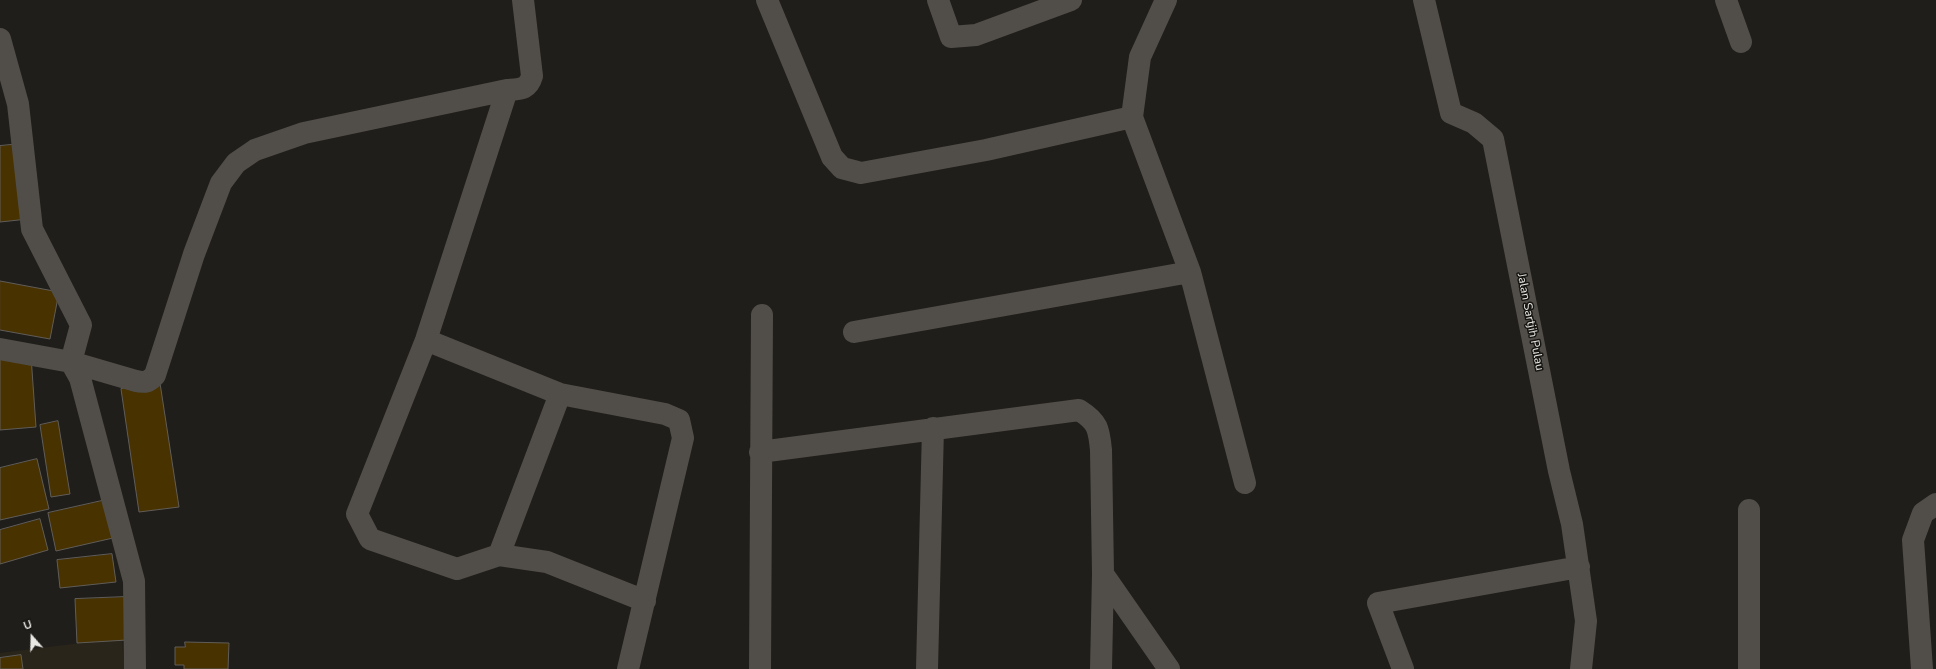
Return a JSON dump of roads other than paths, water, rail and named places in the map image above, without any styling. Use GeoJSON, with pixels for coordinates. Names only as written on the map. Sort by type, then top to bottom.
{"type":"FeatureCollection","features":[{"type":"Feature","properties":{"kind":"street"},"geometry":{"type":"LineString","coordinates":[[0,348],[71,362],[146,383],[155,375],[194,254],[221,183],[236,163],[255,150],[304,133],[507,90],[525,89],[530,84],[532,76],[523,0]]}},
{"type":"Feature","properties":{"kind":"street"},"geometry":{"type":"LineString","coordinates":[[767,0],[832,158],[842,168],[861,173],[986,150],[1132,117]]}},
{"type":"Feature","properties":{"kind":"street"},"geometry":{"type":"LineString","coordinates":[[938,0],[951,37],[976,35],[1071,0]]}},
{"type":"Feature","properties":{"kind":"street"},"geometry":{"type":"LineString","coordinates":[[1166,0],[1140,57],[1132,117],[1190,272],[1245,483]]}},
{"type":"Feature","properties":{"kind":"street","name":"Jalan Sartjih Pulau"},"geometry":{"type":"LineString","coordinates":[[1424,0],[1450,113],[1474,123],[1494,139],[1559,471],[1572,524],[1586,620],[1581,669]]}},
{"type":"Feature","properties":{"kind":"street"},"geometry":{"type":"LineString","coordinates":[[1726,0],[1741,42]]}},
{"type":"Feature","properties":{"kind":"street"},"geometry":{"type":"LineString","coordinates":[[0,39],[18,104],[32,228],[81,325],[71,362],[80,378],[134,581],[136,669]]}},
{"type":"Feature","properties":{"kind":"street"},"geometry":{"type":"LineString","coordinates":[[507,90],[426,340],[357,514],[370,539],[457,569],[499,555],[547,562],[644,601]]}},
{"type":"Feature","properties":{"kind":"street"},"geometry":{"type":"LineString","coordinates":[[854,332],[1190,272]]}},
{"type":"Feature","properties":{"kind":"street"},"geometry":{"type":"LineString","coordinates":[[760,669],[760,452],[762,315]]}},
{"type":"Feature","properties":{"kind":"street"},"geometry":{"type":"LineString","coordinates":[[426,340],[560,394],[665,414],[679,420],[684,438],[628,669]]}},
{"type":"Feature","properties":{"kind":"street"},"geometry":{"type":"LineString","coordinates":[[499,555],[560,394]]}},
{"type":"Feature","properties":{"kind":"street"},"geometry":{"type":"LineString","coordinates":[[760,452],[933,428],[1079,410],[1090,417],[1099,430],[1102,574],[1101,669]]}},
{"type":"Feature","properties":{"kind":"street"},"geometry":{"type":"LineString","coordinates":[[927,669],[933,428]]}},
{"type":"Feature","properties":{"kind":"street"},"geometry":{"type":"LineString","coordinates":[[1922,669],[1913,540],[1923,513],[1936,504]]}},
{"type":"Feature","properties":{"kind":"street"},"geometry":{"type":"LineString","coordinates":[[1749,669],[1750,510]]}},
{"type":"Feature","properties":{"kind":"street"},"geometry":{"type":"LineString","coordinates":[[1402,669],[1378,603],[1579,567]]}},
{"type":"Feature","properties":{"kind":"street"},"geometry":{"type":"LineString","coordinates":[[1102,574],[1169,669]]}}]}
